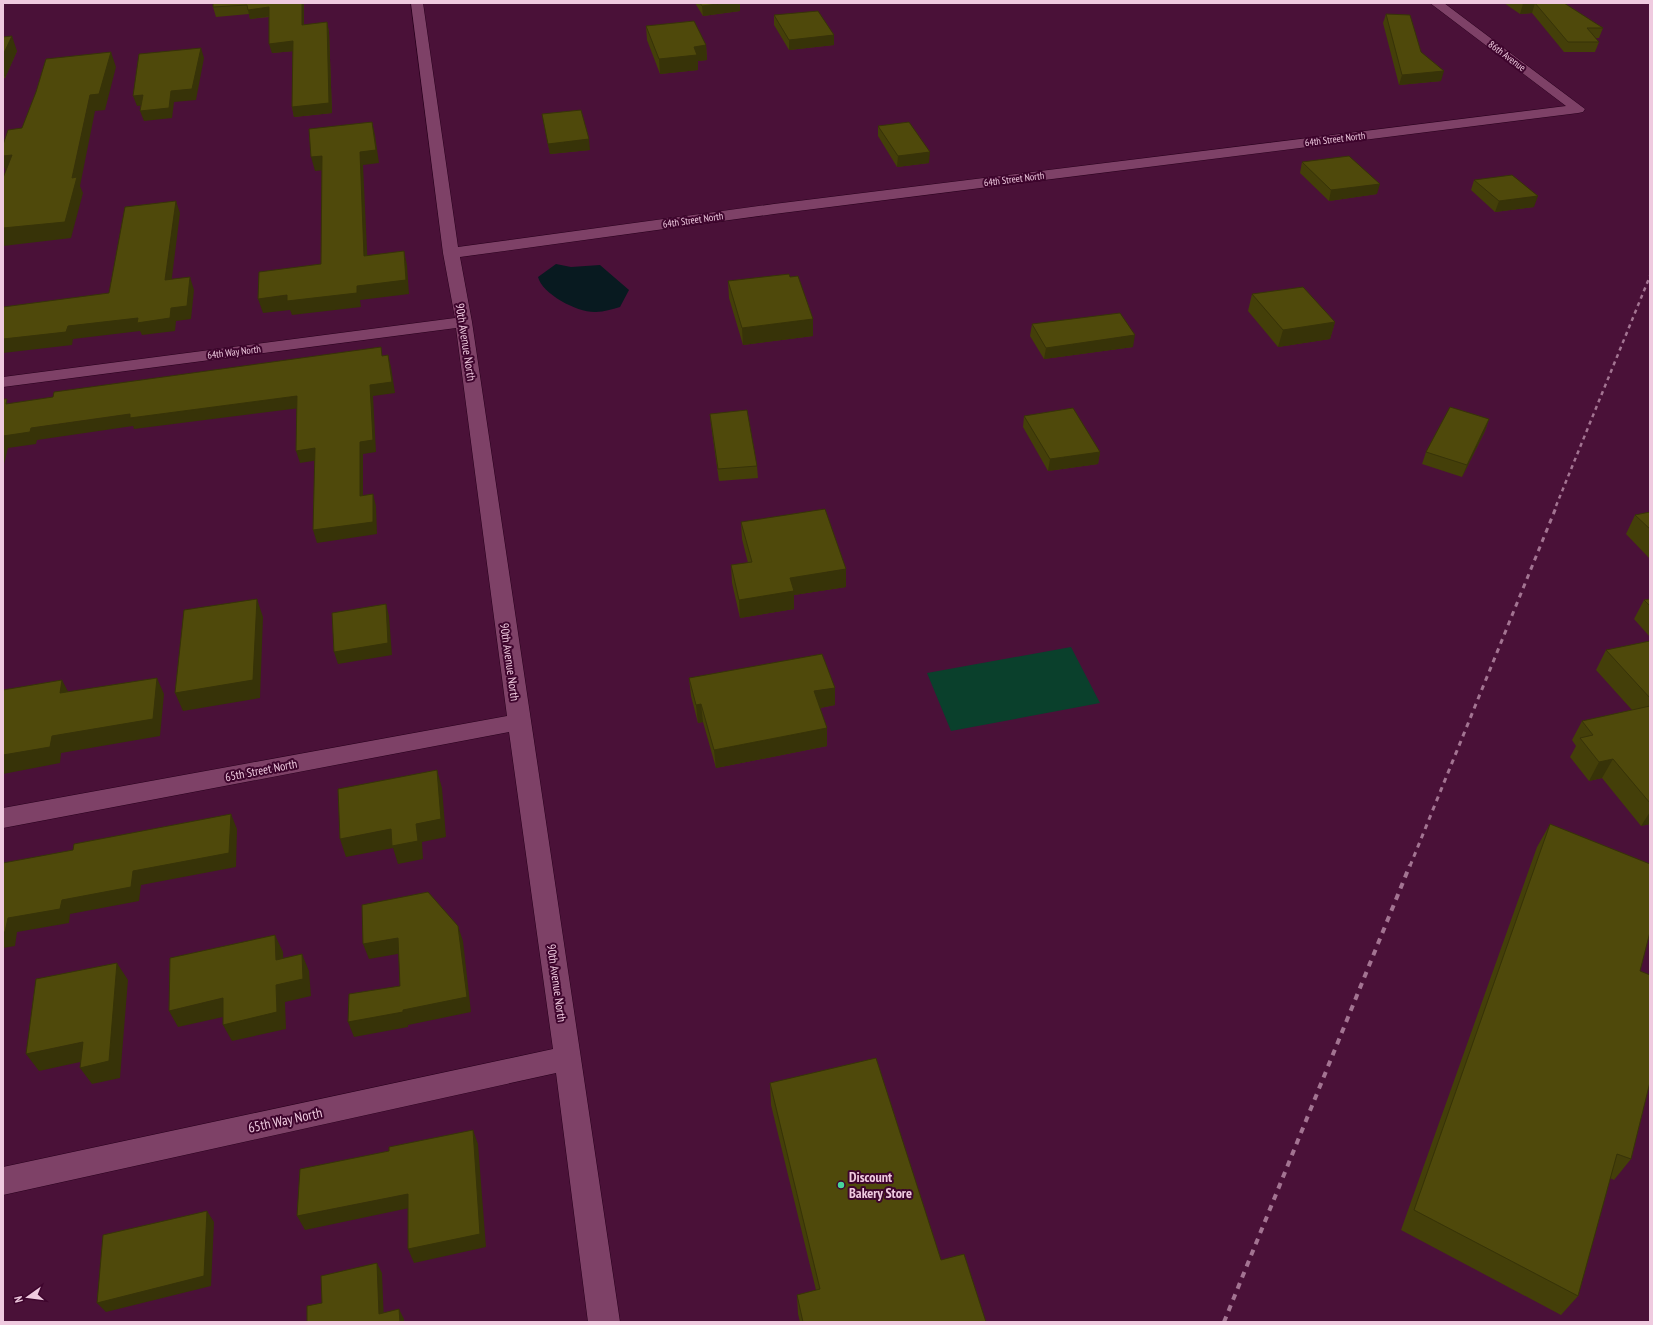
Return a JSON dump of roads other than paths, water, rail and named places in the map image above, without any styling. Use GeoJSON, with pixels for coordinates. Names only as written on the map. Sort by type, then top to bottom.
{"type":"FeatureCollection","features":[{"type":"Feature","properties":{"kind":"street","name":"90th Avenue North"},"geometry":{"type":"LineString","coordinates":[[417,3],[451,253],[464,322],[604,1322]]}},
{"type":"Feature","properties":{"kind":"street","name":"86th Avenue"},"geometry":{"type":"LineString","coordinates":[[1436,3],[1578,109]]}},
{"type":"Feature","properties":{"kind":"street","name":"64th Street North"},"geometry":{"type":"LineString","coordinates":[[451,253],[774,209],[1578,109]]}},
{"type":"Feature","properties":{"kind":"street","name":"64th Way North"},"geometry":{"type":"LineString","coordinates":[[3,382],[464,322]]}},
{"type":"Feature","properties":{"kind":"street","name":"65th Street North"},"geometry":{"type":"LineString","coordinates":[[3,818],[519,722]]}},
{"type":"Feature","properties":{"kind":"street","name":"65th Way North"},"geometry":{"type":"LineString","coordinates":[[3,1182],[568,1058]]}},
{"type":"Feature","properties":{"kind":"water"},"geometry":{"type":"Polygon","coordinates":[[[556,264],[571,267],[600,265],[629,290],[620,307],[599,312],[571,306],[553,296],[546,290],[538,277],[556,264]]]}},
{"type":"Feature","properties":{"kind":"railway"},"geometry":{"type":"LineString","coordinates":[[1556,506],[1650,276]]}},
{"type":"Feature","properties":{"kind":"railway"},"geometry":{"type":"LineString","coordinates":[[1410,866],[1557,505]]}},
{"type":"Feature","properties":{"kind":"railway"},"geometry":{"type":"LineString","coordinates":[[1224,1322],[1410,865]]}},
{"type":"Feature","properties":{"kind":"place","name":"Discount Bakery Store"},"geometry":{"type":"Point","coordinates":[841,1185]}}]}
